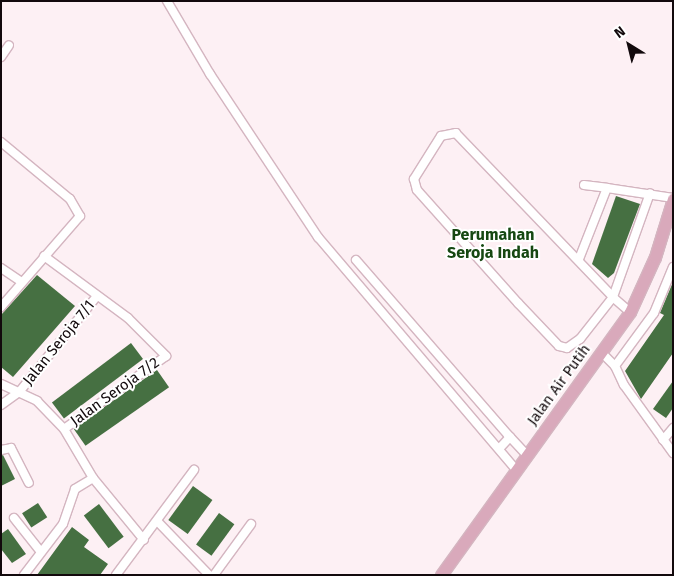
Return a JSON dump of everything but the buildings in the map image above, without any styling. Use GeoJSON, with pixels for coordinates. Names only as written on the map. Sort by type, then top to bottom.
{"type":"FeatureCollection","features":[{"type":"Feature","properties":{"kind":"main road","name":"Jalan Air Putih"},"geometry":{"type":"LineString","coordinates":[[441,575],[630,312],[654,257],[673,198]]}},
{"type":"Feature","properties":{"kind":"street"},"geometry":{"type":"LineString","coordinates":[[167,1],[210,74],[318,237],[516,470]]}},
{"type":"Feature","properties":{"kind":"street"},"geometry":{"type":"LineString","coordinates":[[1,57],[9,46]]}},
{"type":"Feature","properties":{"kind":"street"},"geometry":{"type":"LineString","coordinates":[[630,312],[612,297],[579,259],[456,133],[441,136],[414,179],[417,190],[542,328],[559,346],[571,347],[612,297],[650,193]]}},
{"type":"Feature","properties":{"kind":"street"},"geometry":{"type":"LineString","coordinates":[[1,142],[79,210],[77,222],[44,256],[1,307]]}},
{"type":"Feature","properties":{"kind":"street"},"geometry":{"type":"LineString","coordinates":[[584,185],[650,193],[673,198]]}},
{"type":"Feature","properties":{"kind":"street"},"geometry":{"type":"LineString","coordinates":[[579,259],[607,188]]}},
{"type":"Feature","properties":{"kind":"street"},"geometry":{"type":"LineString","coordinates":[[44,256],[97,296]]}},
{"type":"Feature","properties":{"kind":"street"},"geometry":{"type":"LineString","coordinates":[[356,260],[527,456]]}},
{"type":"Feature","properties":{"kind":"street"},"geometry":{"type":"LineString","coordinates":[[1,268],[22,282]]}},
{"type":"Feature","properties":{"kind":"street"},"geometry":{"type":"LineString","coordinates":[[615,366],[654,313],[673,268]]}},
{"type":"Feature","properties":{"kind":"street","name":"Jalan Seroja 7/2"},"geometry":{"type":"LineString","coordinates":[[64,429],[166,356],[141,329],[97,296]]}},
{"type":"Feature","properties":{"kind":"street","name":"Jalan Seroja 7/1"},"geometry":{"type":"LineString","coordinates":[[1,405],[20,391],[97,296]]}},
{"type":"Feature","properties":{"kind":"street"},"geometry":{"type":"LineString","coordinates":[[602,353],[615,366],[624,385],[673,453]]}},
{"type":"Feature","properties":{"kind":"street"},"geometry":{"type":"LineString","coordinates":[[1,384],[20,391],[37,401],[64,429],[81,454],[93,478],[144,540]]}},
{"type":"Feature","properties":{"kind":"street"},"geometry":{"type":"LineString","coordinates":[[663,440],[673,428]]}},
{"type":"Feature","properties":{"kind":"street"},"geometry":{"type":"LineString","coordinates":[[499,449],[510,437]]}},
{"type":"Feature","properties":{"kind":"street"},"geometry":{"type":"LineString","coordinates":[[1,450],[11,448],[29,483]]}},
{"type":"Feature","properties":{"kind":"street"},"geometry":{"type":"LineString","coordinates":[[117,574],[158,522],[194,470]]}},
{"type":"Feature","properties":{"kind":"street"},"geometry":{"type":"LineString","coordinates":[[24,575],[63,524],[75,488],[93,478]]}},
{"type":"Feature","properties":{"kind":"street"},"geometry":{"type":"LineString","coordinates":[[14,518],[41,552]]}},
{"type":"Feature","properties":{"kind":"street"},"geometry":{"type":"LineString","coordinates":[[158,522],[209,575]]}},
{"type":"Feature","properties":{"kind":"street"},"geometry":{"type":"LineString","coordinates":[[214,575],[251,524]]}},
{"type":"Feature","properties":{"kind":"district","name":"Perumahan Seroja Indah"},"geometry":{"type":"Point","coordinates":[493,244]}}]}
